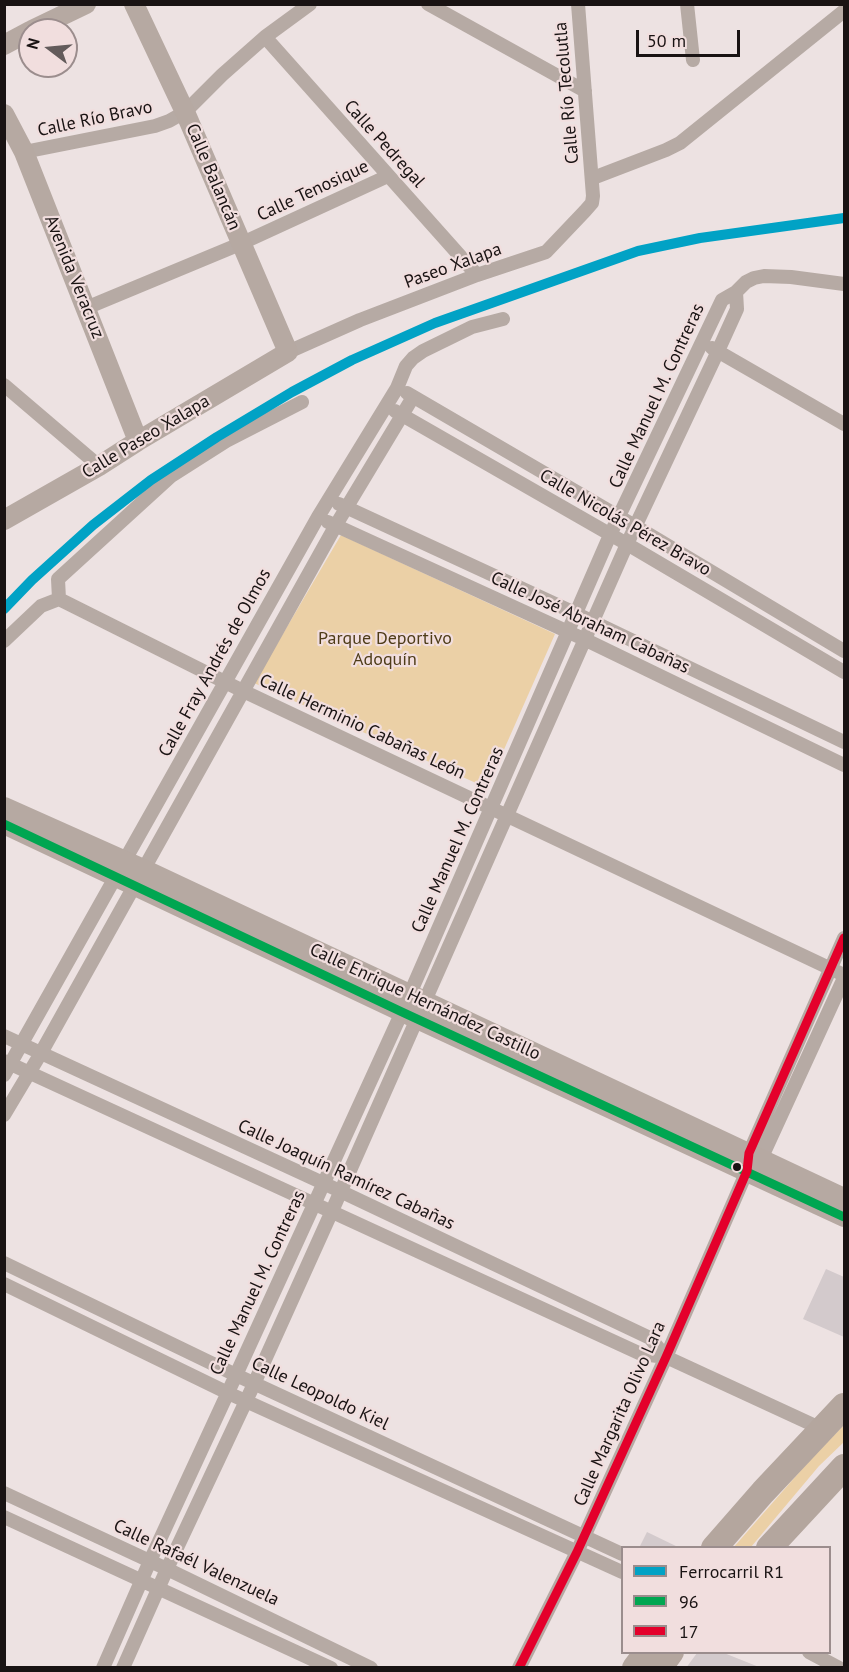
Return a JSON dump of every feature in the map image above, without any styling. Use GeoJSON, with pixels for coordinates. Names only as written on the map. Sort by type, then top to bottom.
{"type":"FeatureCollection","features":[{"type":"Feature","properties":{"kind":"highway"},"geometry":{"type":"LineString","coordinates":[[716,1546],[844,1406]]}},
{"type":"Feature","properties":{"kind":"highway"},"geometry":{"type":"LineString","coordinates":[[771,1546],[844,1467]]}},
{"type":"Feature","properties":{"kind":"highway"},"geometry":{"type":"LineString","coordinates":[[728,1546],[763,1492]]}},
{"type":"Feature","properties":{"kind":"highway"},"geometry":{"type":"LineString","coordinates":[[763,1546],[792,1522]]}},
{"type":"Feature","properties":{"kind":"highway"},"geometry":{"type":"LineString","coordinates":[[621,1668],[631,1654]]}},
{"type":"Feature","properties":{"kind":"highway"},"geometry":{"type":"LineString","coordinates":[[635,1668],[646,1654]]}},
{"type":"Feature","properties":{"kind":"highway"},"geometry":{"type":"LineString","coordinates":[[659,1668],[670,1654]]}},
{"type":"Feature","properties":{"kind":"highway"},"geometry":{"type":"LineString","coordinates":[[672,1668],[683,1654]]}},
{"type":"Feature","properties":{"kind":"main road"},"geometry":{"type":"LineString","coordinates":[[56,18],[86,4]]}},
{"type":"Feature","properties":{"kind":"main road","name":"Calle Balancán"},"geometry":{"type":"LineString","coordinates":[[134,4],[185,112],[288,352]]}},
{"type":"Feature","properties":{"kind":"main road"},"geometry":{"type":"LineString","coordinates":[[4,45],[18,37]]}},
{"type":"Feature","properties":{"kind":"main road","name":"Avenida Veracruz"},"geometry":{"type":"LineString","coordinates":[[4,114],[24,152],[138,441]]}},
{"type":"Feature","properties":{"kind":"main road","name":"Calle Paseo Xalapa"},"geometry":{"type":"LineString","coordinates":[[4,520],[99,466],[288,352]]}},
{"type":"Feature","properties":{"kind":"main road","name":"Calle Enrique Hernández Castillo"},"geometry":{"type":"LineString","coordinates":[[4,807],[130,873],[413,1007],[752,1161],[844,1198]]}},
{"type":"Feature","properties":{"kind":"main road","name":"Calle Enrique Hernández Castillo"},"geometry":{"type":"LineString","coordinates":[[4,824],[130,873]]}},
{"type":"Feature","properties":{"kind":"main road","name":"Calle Enrique Hernández Castillo"},"geometry":{"type":"LineString","coordinates":[[752,1161],[844,1217]]}},
{"type":"Feature","properties":{"kind":"street","name":"Calle Río Bravo"},"geometry":{"type":"LineString","coordinates":[[24,152],[155,126],[185,112],[265,37],[310,4]]}},
{"type":"Feature","properties":{"kind":"street"},"geometry":{"type":"LineString","coordinates":[[428,4],[585,91]]}},
{"type":"Feature","properties":{"kind":"street","name":"Calle Río Tecolutla"},"geometry":{"type":"LineString","coordinates":[[578,4],[593,178]]}},
{"type":"Feature","properties":{"kind":"street"},"geometry":{"type":"LineString","coordinates":[[687,4],[693,60]]}},
{"type":"Feature","properties":{"kind":"street"},"geometry":{"type":"LineString","coordinates":[[593,178],[680,143],[844,11]]}},
{"type":"Feature","properties":{"kind":"street","name":"Calle Pedregal"},"geometry":{"type":"LineString","coordinates":[[265,37],[477,275]]}},
{"type":"Feature","properties":{"kind":"street","name":"Calle Tenosique"},"geometry":{"type":"LineString","coordinates":[[86,308],[240,244],[388,176]]}},
{"type":"Feature","properties":{"kind":"street","name":"Paseo Xalapa"},"geometry":{"type":"LineString","coordinates":[[288,352],[360,320],[477,275],[546,252],[592,203],[593,178]]}},
{"type":"Feature","properties":{"kind":"street"},"geometry":{"type":"LineString","coordinates":[[736,292],[746,282],[764,276],[844,284]]}},
{"type":"Feature","properties":{"kind":"street","name":"Calle Manuel M. Contreras"},"geometry":{"type":"LineString","coordinates":[[103,1668],[314,1203],[413,1007],[507,816],[627,544],[737,309],[736,292],[722,300],[610,535],[491,808],[413,1007],[341,1191],[123,1668]]}},
{"type":"Feature","properties":{"kind":"street","name":"Calle Fray Andrés de Olmos"},"geometry":{"type":"LineString","coordinates":[[4,1115],[41,1053],[224,681],[318,517],[397,388],[406,366],[423,351],[472,327],[503,319]]}},
{"type":"Feature","properties":{"kind":"street"},"geometry":{"type":"LineString","coordinates":[[702,343],[844,424]]}},
{"type":"Feature","properties":{"kind":"street"},"geometry":{"type":"LineString","coordinates":[[4,385],[99,466]]}},
{"type":"Feature","properties":{"kind":"street","name":"Calle Nicolás Pérez Bravo"},"geometry":{"type":"LineString","coordinates":[[397,388],[636,526],[844,651]]}},
{"type":"Feature","properties":{"kind":"street","name":"Calle Fray Andrés de Olmos"},"geometry":{"type":"LineString","coordinates":[[7,1067],[243,691],[346,507],[413,397]]}},
{"type":"Feature","properties":{"kind":"street"},"geometry":{"type":"LineString","coordinates":[[4,641],[41,606],[59,599],[58,579],[171,476],[226,441],[302,402]]}},
{"type":"Feature","properties":{"kind":"street","name":"Calle Nicolás Pérez Bravo"},"geometry":{"type":"LineString","coordinates":[[386,406],[844,672]]}},
{"type":"Feature","properties":{"kind":"street","name":"Calle José Abraham Cabañas"},"geometry":{"type":"LineString","coordinates":[[329,499],[594,622],[844,742]]}},
{"type":"Feature","properties":{"kind":"street","name":"Calle José Abraham Cabañas"},"geometry":{"type":"LineString","coordinates":[[318,517],[586,640],[844,765]]}},
{"type":"Feature","properties":{"kind":"street","name":"Calle Herminio Cabañas León"},"geometry":{"type":"LineString","coordinates":[[59,599],[243,691],[844,976]]}},
{"type":"Feature","properties":{"kind":"street","name":"Calle Margarita Olivo Lara"},"geometry":{"type":"LineString","coordinates":[[519,1668],[577,1552],[666,1357],[752,1161],[844,938]]}},
{"type":"Feature","properties":{"kind":"street","name":"Calle Margarita Olivo Lara"},"geometry":{"type":"LineString","coordinates":[[752,1161],[844,976]]}},
{"type":"Feature","properties":{"kind":"street","name":"Calle Joaquín Ramírez Cabañas"},"geometry":{"type":"LineString","coordinates":[[4,1036],[324,1183],[650,1338],[666,1357]]}},
{"type":"Feature","properties":{"kind":"street","name":"Calle Joaquín Ramírez Cabañas"},"geometry":{"type":"LineString","coordinates":[[7,1067],[29,1073],[640,1354],[666,1357],[822,1429]]}},
{"type":"Feature","properties":{"kind":"street"},"geometry":{"type":"LineString","coordinates":[[137,1122],[147,1102]]}},
{"type":"Feature","properties":{"kind":"street"},"geometry":{"type":"LineString","coordinates":[[203,1152],[212,1132]]}},
{"type":"Feature","properties":{"kind":"street"},"geometry":{"type":"LineString","coordinates":[[436,1260],[446,1241]]}},
{"type":"Feature","properties":{"kind":"street","name":"Calle Leopoldo Kiel"},"geometry":{"type":"LineString","coordinates":[[4,1263],[254,1384],[621,1554]]}},
{"type":"Feature","properties":{"kind":"street","name":"Calle Leopoldo Kiel"},"geometry":{"type":"LineString","coordinates":[[4,1284],[228,1393],[621,1572]]}},
{"type":"Feature","properties":{"kind":"street"},"geometry":{"type":"LineString","coordinates":[[543,1310],[551,1291]]}},
{"type":"Feature","properties":{"kind":"street","name":"Calle Rafaél Valenzuela"},"geometry":{"type":"LineString","coordinates":[[4,1493],[167,1569],[353,1664],[371,1668]]}},
{"type":"Feature","properties":{"kind":"street"},"geometry":{"type":"LineString","coordinates":[[4,1517],[331,1668]]}},
{"type":"Feature","properties":{"kind":"street"},"geometry":{"type":"LineString","coordinates":[[811,1654],[839,1668]]}},
{"type":"Feature","properties":{"kind":"green space","name":"Parque Deportivo Adoquín"},"geometry":{"type":"Polygon","coordinates":[[[341,535],[555,634],[487,788],[254,683],[341,535]]]}},
{"type":"Feature","properties":{"kind":"green space"},"geometry":{"type":"Polygon","coordinates":[[[844,1425],[844,1442],[819,1466],[752,1546],[735,1546],[844,1425]]]}},
{"type":"Feature","properties":{"kind":"building"},"geometry":{"type":"Polygon","coordinates":[[[826,1269],[844,1277],[844,1337],[803,1319],[826,1269]]]}},
{"type":"Feature","properties":{"kind":"building"},"geometry":{"type":"Polygon","coordinates":[[[647,1532],[676,1546],[640,1546],[647,1532]]]}},
{"type":"Feature","properties":{"kind":"building"},"geometry":{"type":"Polygon","coordinates":[[[696,1654],[726,1654],[759,1667],[686,1668],[696,1654]]]}},
{"type":"Feature","properties":{"kind":"rail line","name":"R1"},"geometry":{"type":"LineString","coordinates":[[4,609],[32,580],[93,525],[151,480],[292,392],[352,360],[435,323],[638,251],[700,238],[844,218]]}},
{"type":"Feature","properties":{"kind":"transit line","name":"96"},"geometry":{"type":"LineString","coordinates":[[4,824],[844,1217]]}},
{"type":"Feature","properties":{"kind":"transit line","name":"17"},"geometry":{"type":"LineString","coordinates":[[519,1668],[577,1552],[666,1357],[747,1171],[749,1153],[844,938]]}}]}
